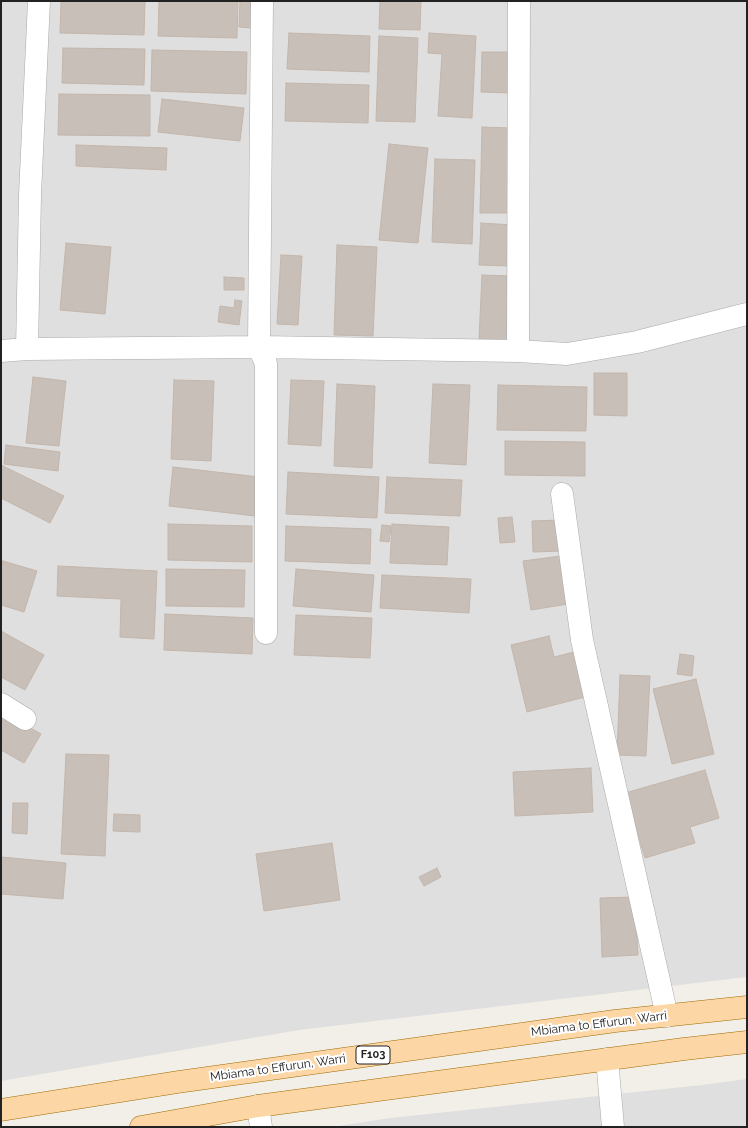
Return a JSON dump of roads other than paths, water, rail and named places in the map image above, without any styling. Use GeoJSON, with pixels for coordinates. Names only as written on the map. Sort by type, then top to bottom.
{"type":"FeatureCollection","features":[{"type":"Feature","properties":{"kind":"main road","name":"Mbiama to Effurun, Warri"},"geometry":{"type":"LineString","coordinates":[[1,1110],[178,1082],[615,1021],[747,1007]]}},
{"type":"Feature","properties":{"kind":"main road"},"geometry":{"type":"LineString","coordinates":[[141,1127],[258,1106],[607,1059],[747,1042]]}},
{"type":"Feature","properties":{"kind":"street"},"geometry":{"type":"LineString","coordinates":[[27,349],[30,195],[39,1]]}},
{"type":"Feature","properties":{"kind":"street"},"geometry":{"type":"LineString","coordinates":[[262,1],[259,346],[266,364],[266,633]]}},
{"type":"Feature","properties":{"kind":"street"},"geometry":{"type":"LineString","coordinates":[[518,351],[519,1]]}},
{"type":"Feature","properties":{"kind":"street"},"geometry":{"type":"LineString","coordinates":[[1,351],[27,349],[259,346],[518,351],[568,354],[637,342],[747,314]]}},
{"type":"Feature","properties":{"kind":"street"},"geometry":{"type":"LineString","coordinates":[[562,494],[582,640],[667,1016]]}},
{"type":"Feature","properties":{"kind":"street"},"geometry":{"type":"LineString","coordinates":[[1,704],[25,719]]}},
{"type":"Feature","properties":{"kind":"street"},"geometry":{"type":"LineString","coordinates":[[607,1059],[613,1127]]}},
{"type":"Feature","properties":{"kind":"street"},"geometry":{"type":"LineString","coordinates":[[258,1106],[261,1127]]}}]}
